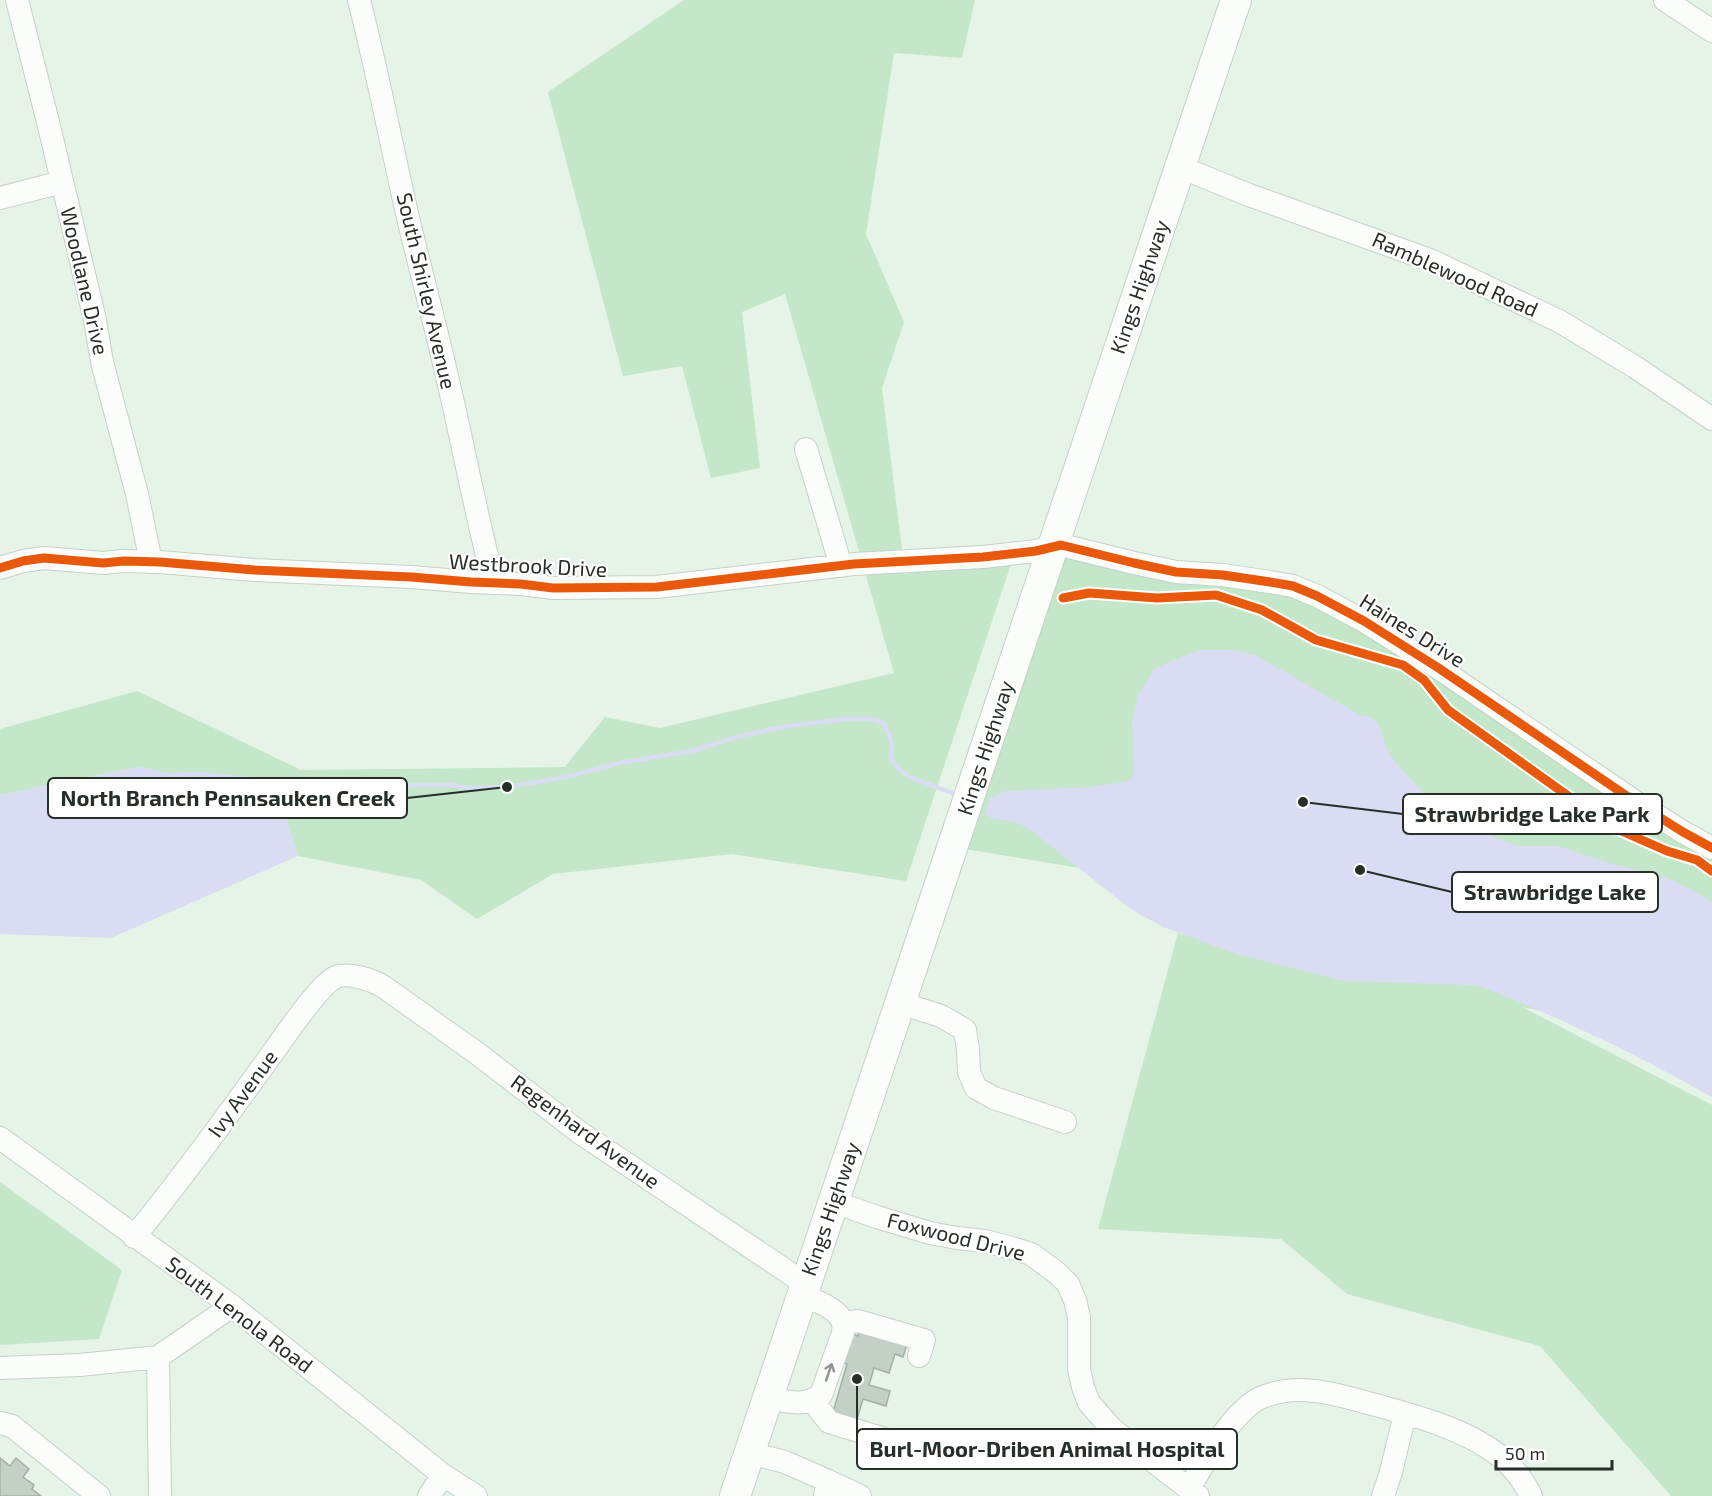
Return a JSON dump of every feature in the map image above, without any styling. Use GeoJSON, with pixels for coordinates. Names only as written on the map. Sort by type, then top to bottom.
{"type":"FeatureCollection","features":[{"type":"Feature","properties":{"kind":"main road","name":"Kings Highway"},"geometry":{"type":"LineString","coordinates":[[735,1496],[1236,0]]}},
{"type":"Feature","properties":{"kind":"street","name":"Woodlane Drive"},"geometry":{"type":"LineString","coordinates":[[17,0],[95,320],[102,362],[137,494],[151,562]]}},
{"type":"Feature","properties":{"kind":"street"},"geometry":{"type":"LineString","coordinates":[[1665,0],[1712,31]]}},
{"type":"Feature","properties":{"kind":"street","name":"South Shirley Avenue"},"geometry":{"type":"LineString","coordinates":[[364,2],[407,212],[441,351],[492,583]]}},
{"type":"Feature","properties":{"kind":"street","name":"Ramblewood Road"},"geometry":{"type":"LineString","coordinates":[[1180,167],[1248,195],[1430,260],[1559,321],[1635,367],[1712,419]]}},
{"type":"Feature","properties":{"kind":"street"},"geometry":{"type":"LineString","coordinates":[[0,198],[62,182]]}},
{"type":"Feature","properties":{"kind":"street"},"geometry":{"type":"LineString","coordinates":[[806,449],[841,566]]}},
{"type":"Feature","properties":{"kind":"street","name":"Haines Drive"},"geometry":{"type":"LineString","coordinates":[[1053,546],[1061,545],[1176,572],[1223,575],[1293,586],[1317,596],[1364,621],[1437,667],[1652,813],[1712,848]]}},
{"type":"Feature","properties":{"kind":"street","name":"Westbrook Drive"},"geometry":{"type":"LineString","coordinates":[[0,568],[44,558],[103,563],[151,562],[553,588],[657,587],[728,577],[889,561],[983,557],[1036,551],[1053,546]]}},
{"type":"Feature","properties":{"kind":"street","name":"Ivy Avenue"},"geometry":{"type":"LineString","coordinates":[[134,1237],[182,1178],[284,1037],[325,985],[335,977],[348,975],[365,980]]}},
{"type":"Feature","properties":{"kind":"street","name":"Regenhard Avenue"},"geometry":{"type":"LineString","coordinates":[[365,980],[384,987],[478,1054],[579,1132],[785,1270],[804,1290],[837,1314],[843,1323]]}},
{"type":"Feature","properties":{"kind":"street"},"geometry":{"type":"LineString","coordinates":[[900,1003],[941,1016],[965,1030],[969,1072],[976,1088],[994,1098],[1065,1122]]}},
{"type":"Feature","properties":{"kind":"street","name":"South Lenola Road"},"geometry":{"type":"LineString","coordinates":[[0,1138],[232,1306],[443,1475],[476,1496]]}},
{"type":"Feature","properties":{"kind":"street","name":"Foxwood Drive"},"geometry":{"type":"LineString","coordinates":[[834,1202],[930,1233],[986,1241],[1031,1254],[1057,1274],[1068,1284],[1075,1300],[1079,1317],[1079,1369],[1089,1403],[1112,1429],[1193,1492],[1226,1430],[1248,1405],[1263,1397],[1297,1390],[1356,1400],[1454,1431],[1503,1458],[1525,1483],[1532,1496]]}},
{"type":"Feature","properties":{"kind":"street"},"geometry":{"type":"LineString","coordinates":[[0,1368],[80,1365],[158,1357],[232,1306]]}},
{"type":"Feature","properties":{"kind":"street"},"geometry":{"type":"LineString","coordinates":[[768,1398],[802,1403],[813,1401],[821,1395],[843,1333],[843,1323],[858,1320],[924,1340],[919,1356]]}},
{"type":"Feature","properties":{"kind":"street"},"geometry":{"type":"LineString","coordinates":[[158,1357],[160,1496]]}},
{"type":"Feature","properties":{"kind":"street"},"geometry":{"type":"LineString","coordinates":[[813,1401],[829,1422],[901,1444]]}},
{"type":"Feature","properties":{"kind":"street"},"geometry":{"type":"LineString","coordinates":[[1383,1496],[1404,1414]]}},
{"type":"Feature","properties":{"kind":"street"},"geometry":{"type":"LineString","coordinates":[[0,1423],[12,1426],[99,1496]]}},
{"type":"Feature","properties":{"kind":"street"},"geometry":{"type":"LineString","coordinates":[[750,1453],[785,1462],[826,1488],[860,1496]]}},
{"type":"Feature","properties":{"kind":"street"},"geometry":{"type":"LineString","coordinates":[[429,1496],[443,1475]]}},
{"type":"Feature","properties":{"kind":"green space"},"geometry":{"type":"Polygon","coordinates":[[[684,0],[975,0],[962,58],[894,53],[866,234],[904,322],[882,388],[905,574],[1015,552],[906,881],[732,854],[553,874],[477,919],[421,880],[298,856],[279,797],[139,767],[0,795],[0,729],[137,691],[301,770],[565,767],[605,717],[660,728],[894,673],[785,294],[742,312],[760,468],[711,478],[682,366],[623,376],[548,92],[684,0]]]}},
{"type":"Feature","properties":{"kind":"green space"},"geometry":{"type":"Polygon","coordinates":[[[1061,545],[1317,596],[1712,846],[1712,1080],[1573,1017],[1522,1007],[1712,1105],[1712,1496],[1671,1496],[1540,1346],[1347,1294],[1281,1239],[1098,1229],[1178,933],[1344,981],[1116,874],[952,847],[1061,545]]]}},
{"type":"Feature","properties":{"kind":"green space"},"geometry":{"type":"Polygon","coordinates":[[[0,1182],[122,1270],[99,1339],[0,1345],[0,1182]]]}},
{"type":"Feature","properties":{"kind":"water"},"geometry":{"type":"Polygon","coordinates":[[[1199,650],[1232,650],[1255,655],[1360,715],[1376,721],[1386,747],[1396,763],[1449,819],[1467,824],[1490,836],[1518,846],[1558,846],[1609,863],[1668,878],[1712,901],[1712,1097],[1600,1038],[1484,988],[1471,985],[1345,981],[1237,954],[1163,927],[1132,910],[1029,829],[1016,822],[993,819],[985,814],[990,798],[1005,791],[1089,787],[1125,782],[1134,776],[1132,721],[1139,694],[1153,670],[1199,650]]]}},
{"type":"Feature","properties":{"kind":"water"},"geometry":{"type":"Polygon","coordinates":[[[139,767],[280,797],[298,856],[111,938],[0,934],[0,795],[139,767]]]}},
{"type":"Feature","properties":{"kind":"building"},"geometry":{"type":"Polygon","coordinates":[[[861,1327],[908,1341],[903,1357],[895,1354],[889,1373],[874,1368],[869,1385],[890,1391],[886,1406],[863,1399],[857,1419],[833,1412],[853,1334],[858,1336],[861,1327]]]}},
{"type":"Feature","properties":{"kind":"building"},"geometry":{"type":"Polygon","coordinates":[[[0,1458],[10,1466],[16,1458],[29,1469],[23,1477],[34,1485],[32,1489],[41,1496],[0,1496],[0,1458]]]}},
{"type":"Feature","properties":{"kind":"waterway"},"geometry":{"type":"LineString","coordinates":[[170,775],[199,774],[358,787],[417,785],[453,785],[467,788],[507,787],[567,777],[619,763],[692,751],[736,737],[782,727],[846,719],[872,719],[884,724],[892,746],[891,757],[900,770],[909,777],[958,795]]}},
{"type":"Feature","properties":{"kind":"cycle path"},"geometry":{"type":"LineString","coordinates":[[0,568],[44,558],[103,563],[160,562],[254,570],[521,584],[553,588],[657,587],[854,564],[983,557],[1036,551],[1061,545],[1176,572],[1223,575],[1293,586],[1317,596],[1364,621],[1437,667],[1637,803],[1712,848]]}},
{"type":"Feature","properties":{"kind":"cycle path"},"geometry":{"type":"LineString","coordinates":[[1063,598],[1089,593],[1157,598],[1216,595],[1262,610],[1316,640],[1403,665],[1424,680],[1448,710],[1610,826],[1667,851],[1697,860],[1712,871]]}},
{"type":"Feature","properties":{"kind":"place","name":"North Branch Pennsauken Creek"},"geometry":{"type":"Point","coordinates":[507,787]}},
{"type":"Feature","properties":{"kind":"place","name":"Strawbridge Lake Park"},"geometry":{"type":"Point","coordinates":[1303,802]}},
{"type":"Feature","properties":{"kind":"place","name":"Strawbridge Lake"},"geometry":{"type":"Point","coordinates":[1360,870]}},
{"type":"Feature","properties":{"kind":"place","name":"Burl-Moor-Driben Animal Hospital"},"geometry":{"type":"Point","coordinates":[857,1379]}}]}
